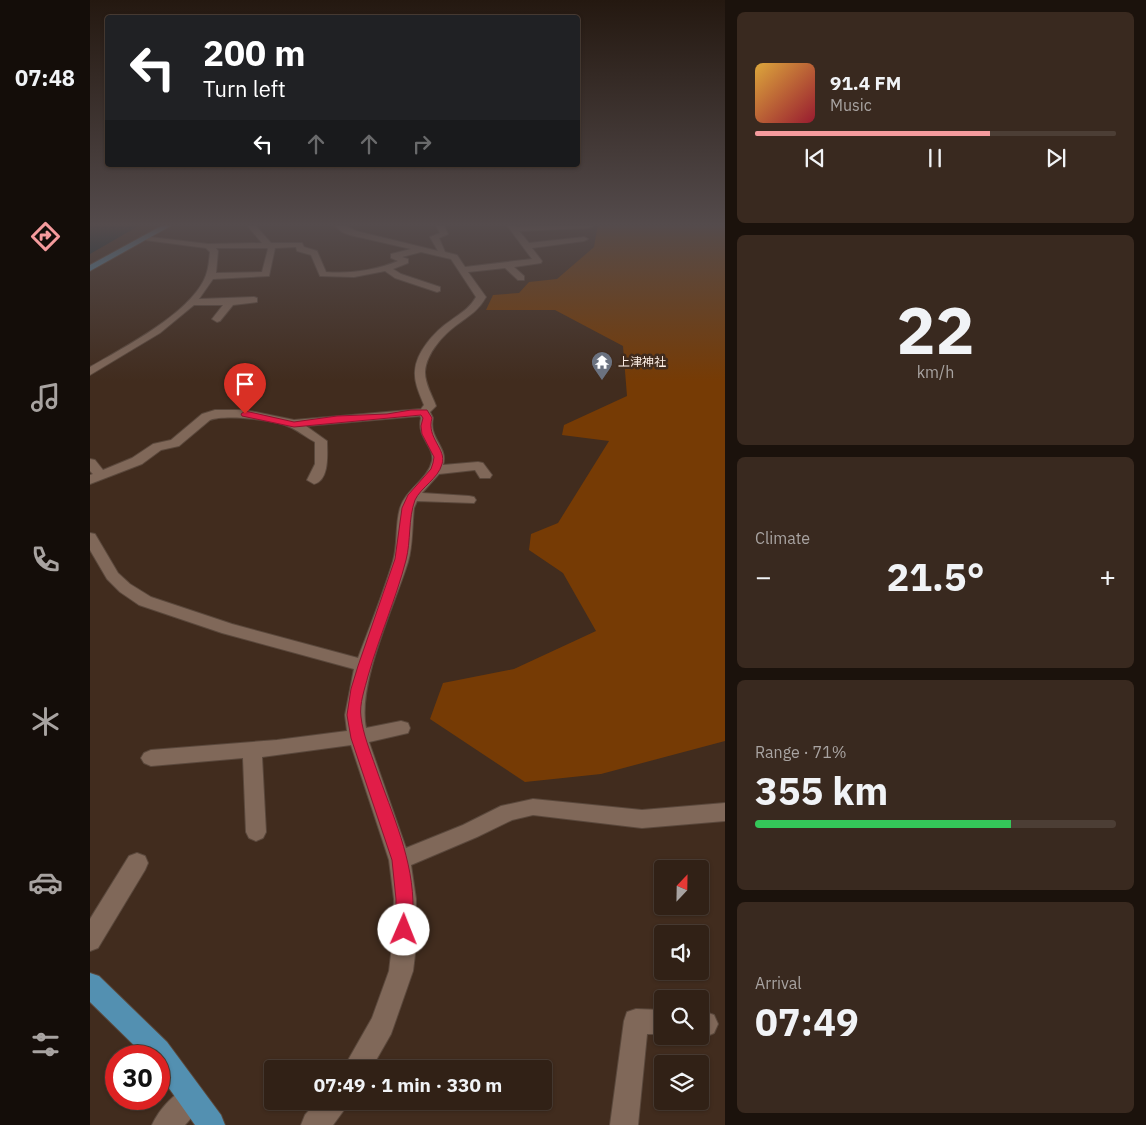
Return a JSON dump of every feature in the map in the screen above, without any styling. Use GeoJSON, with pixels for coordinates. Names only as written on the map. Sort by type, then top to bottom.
{"type":"FeatureCollection","features":[{"type":"Feature","properties":{"kind":"main road"},"geometry":{"type":"LineString","coordinates":[[90,985],[158,1051],[211,1125]]}},
{"type":"Feature","properties":{"kind":"street"},"geometry":{"type":"LineString","coordinates":[[90,372],[155,332],[192,302],[211,276]]}},
{"type":"Feature","properties":{"kind":"street"},"geometry":{"type":"LineString","coordinates":[[400,276],[437,290]]}},
{"type":"Feature","properties":{"kind":"street"},"geometry":{"type":"LineString","coordinates":[[90,463],[95,478],[137,461],[157,447],[175,443],[206,417],[215,414],[245,414],[294,424],[424,412],[430,406],[421,377],[422,362],[434,341],[454,322],[470,314],[482,298],[468,276]]}},
{"type":"Feature","properties":{"kind":"street"},"geometry":{"type":"LineString","coordinates":[[405,286],[416,282]]}},
{"type":"Feature","properties":{"kind":"street"},"geometry":{"type":"LineString","coordinates":[[192,302],[254,300]]}},
{"type":"Feature","properties":{"kind":"street"},"geometry":{"type":"LineString","coordinates":[[216,319],[230,302]]}},
{"type":"Feature","properties":{"kind":"street"},"geometry":{"type":"LineString","coordinates":[[361,1060],[382,1025],[400,972],[404,946],[405,899],[400,860],[358,738],[354,715],[364,666],[401,559],[407,508],[412,497],[435,470],[439,457],[427,434],[425,426],[427,418],[424,412]]}},
{"type":"Feature","properties":{"kind":"street"},"geometry":{"type":"LineString","coordinates":[[294,424],[321,441],[321,464],[314,480]]}},
{"type":"Feature","properties":{"kind":"street"},"geometry":{"type":"LineString","coordinates":[[435,470],[478,466],[485,474]]}},
{"type":"Feature","properties":{"kind":"street"},"geometry":{"type":"LineString","coordinates":[[412,497],[469,500]]}},
{"type":"Feature","properties":{"kind":"street"},"geometry":{"type":"LineString","coordinates":[[90,537],[95,559],[125,588],[145,601],[228,629],[364,666]]}},
{"type":"Feature","properties":{"kind":"street"},"geometry":{"type":"LineString","coordinates":[[151,758],[252,750],[358,738],[401,728]]}},
{"type":"Feature","properties":{"kind":"street"},"geometry":{"type":"LineString","coordinates":[[252,750],[256,832]]}},
{"type":"Feature","properties":{"kind":"street"},"geometry":{"type":"LineString","coordinates":[[400,860],[470,831],[508,812],[533,807],[642,819],[725,812]]}},
{"type":"Feature","properties":{"kind":"street"},"geometry":{"type":"LineString","coordinates":[[90,940],[137,863]]}},
{"type":"Feature","properties":{"kind":"street"},"geometry":{"type":"LineString","coordinates":[[624,1125],[636,1021],[654,1022]]}},
{"type":"Feature","properties":{"kind":"street"},"geometry":{"type":"LineString","coordinates":[[166,1125],[192,1098]]}},
{"type":"Feature","properties":{"kind":"street"},"geometry":{"type":"LineString","coordinates":[[315,1125],[328,1110]]}},
{"type":"Feature","properties":{"kind":"shaded area"},"geometry":{"type":"Polygon","coordinates":[[[560,276],[725,276],[725,741],[601,774],[525,782],[430,719],[443,683],[514,669],[596,631],[563,573],[529,550],[531,534],[558,523],[609,441],[562,435],[564,425],[627,396],[623,346],[555,310],[486,310],[493,295],[519,293],[529,282],[557,279],[560,276]]]}},
{"type":"Feature","properties":{"kind":"place","name":"上津神社"},"geometry":{"type":"Point","coordinates":[602,381]}},
{"type":"Feature","properties":{"kind":"route"},"geometry":{"type":"LineString","coordinates":[[245,414],[294,424],[337,419],[387,417],[411,412],[424,412],[427,418],[425,426],[439,457],[438,463],[435,470],[412,497],[407,508],[401,559],[364,666],[354,715],[358,738],[400,860],[405,899],[404,930]]}}]}
